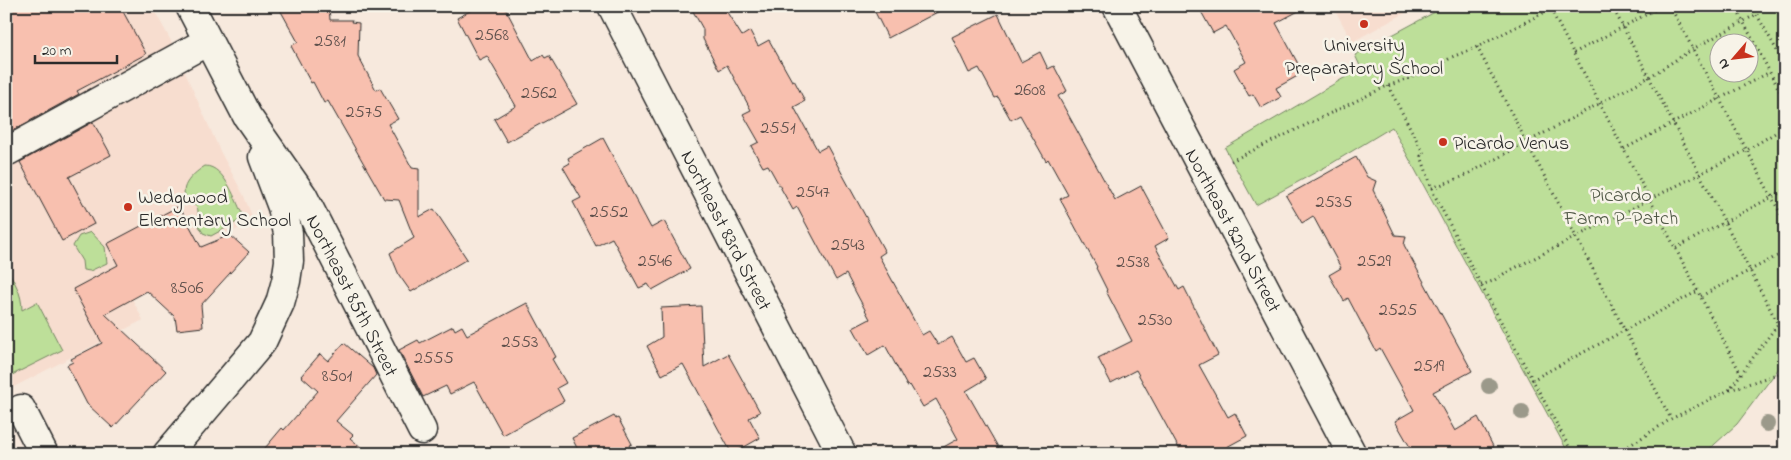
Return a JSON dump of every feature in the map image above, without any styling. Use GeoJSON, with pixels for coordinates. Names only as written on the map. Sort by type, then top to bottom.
{"type":"FeatureCollection","features":[{"type":"Feature","properties":{"kind":"street","name":"Northeast 85th Street"},"geometry":{"type":"LineString","coordinates":[[190,6],[247,116],[302,196],[422,430]]}},
{"type":"Feature","properties":{"kind":"street","name":"Northeast 83rd Street"},"geometry":{"type":"LineString","coordinates":[[612,6],[842,454]]}},
{"type":"Feature","properties":{"kind":"street","name":"Northeast 82nd Street"},"geometry":{"type":"LineString","coordinates":[[1117,6],[1352,454]]}},
{"type":"Feature","properties":{"kind":"street"},"geometry":{"type":"LineString","coordinates":[[8,150],[208,41]]}},
{"type":"Feature","properties":{"kind":"street"},"geometry":{"type":"LineString","coordinates":[[167,454],[262,342],[274,316],[286,281],[289,260],[288,233],[282,207],[247,116]]}},
{"type":"Feature","properties":{"kind":"street"},"geometry":{"type":"LineString","coordinates":[[20,409],[44,454]]}},
{"type":"Feature","properties":{"kind":"path"},"geometry":{"type":"LineString","coordinates":[[1231,161],[1388,86],[1431,70],[1452,57],[1477,47],[1557,6]]}},
{"type":"Feature","properties":{"kind":"path"},"geometry":{"type":"LineString","coordinates":[[1612,6],[1778,324]]}},
{"type":"Feature","properties":{"kind":"path"},"geometry":{"type":"LineString","coordinates":[[1574,53],[1662,6]]}},
{"type":"Feature","properties":{"kind":"path"},"geometry":{"type":"LineString","coordinates":[[1670,6],[1785,222]]}},
{"type":"Feature","properties":{"kind":"path"},"geometry":{"type":"LineString","coordinates":[[1735,6],[1785,100]]}},
{"type":"Feature","properties":{"kind":"path"},"geometry":{"type":"LineString","coordinates":[[1752,6],[1785,65]]}},
{"type":"Feature","properties":{"kind":"path"},"geometry":{"type":"LineString","coordinates":[[1551,10],[1741,374]]}},
{"type":"Feature","properties":{"kind":"path"},"geometry":{"type":"LineString","coordinates":[[1432,188],[1462,177],[1649,77],[1693,49],[1756,14]]}},
{"type":"Feature","properties":{"kind":"path"},"geometry":{"type":"LineString","coordinates":[[1477,47],[1671,419]]}},
{"type":"Feature","properties":{"kind":"path"},"geometry":{"type":"LineString","coordinates":[[1624,149],[1770,72]]}},
{"type":"Feature","properties":{"kind":"path"},"geometry":{"type":"LineString","coordinates":[[1388,86],[1424,154],[1420,156],[1432,188],[1481,285],[1573,454]]}},
{"type":"Feature","properties":{"kind":"path"},"geometry":{"type":"LineString","coordinates":[[1481,285],[1493,281],[1505,273],[1747,150],[1785,127]]}},
{"type":"Feature","properties":{"kind":"path"},"geometry":{"type":"LineString","coordinates":[[1676,248],[1785,190]]}},
{"type":"Feature","properties":{"kind":"path"},"geometry":{"type":"LineString","coordinates":[[1701,296],[1785,252]]}},
{"type":"Feature","properties":{"kind":"path"},"geometry":{"type":"LineString","coordinates":[[1532,380],[1698,291]]}},
{"type":"Feature","properties":{"kind":"path"},"geometry":{"type":"LineString","coordinates":[[1729,390],[1785,312]]}},
{"type":"Feature","properties":{"kind":"path"},"geometry":{"type":"LineString","coordinates":[[1616,454],[1671,419],[1729,390],[1780,373],[1785,369]]}},
{"type":"Feature","properties":{"kind":"shaded area","name":"Wedgwood Elementary School"},"geometry":{"type":"Polygon","coordinates":[[[6,6],[152,6],[171,41],[220,151],[243,194],[254,221],[125,285],[143,320],[6,391],[6,6]]]}},
{"type":"Feature","properties":{"kind":"shaded area","name":"University Preparatory School"},"geometry":{"type":"Polygon","coordinates":[[[1333,6],[1418,6],[1352,42],[1333,6]]]}},
{"type":"Feature","properties":{"kind":"green space","name":"Picardo Farm P-Patch"},"geometry":{"type":"Polygon","coordinates":[[[1446,6],[1774,6],[1785,26],[1785,360],[1737,424],[1704,454],[1569,454],[1392,127],[1329,165],[1256,205],[1225,148],[1361,68],[1355,55],[1446,6]]]}},
{"type":"Feature","properties":{"kind":"green space"},"geometry":{"type":"Polygon","coordinates":[[[205,166],[212,168],[224,178],[244,218],[211,236],[203,233],[198,225],[198,209],[188,200],[184,190],[192,176],[205,166]]]}},
{"type":"Feature","properties":{"kind":"green space"},"geometry":{"type":"Polygon","coordinates":[[[91,232],[105,247],[107,263],[90,271],[83,270],[82,261],[73,246],[79,236],[91,232]]]}},
{"type":"Feature","properties":{"kind":"green space"},"geometry":{"type":"Polygon","coordinates":[[[6,267],[15,282],[22,310],[37,302],[62,350],[6,378],[6,267]]]}},
{"type":"Feature","properties":{"kind":"building"},"geometry":{"type":"Polygon","coordinates":[[[6,6],[120,6],[146,54],[77,91],[79,94],[6,134],[6,6]]]}},
{"type":"Feature","properties":{"kind":"building"},"geometry":{"type":"Polygon","coordinates":[[[278,6],[329,6],[330,20],[352,20],[351,22],[359,23],[358,56],[376,90],[380,88],[398,119],[388,124],[412,168],[419,169],[419,217],[434,209],[467,259],[411,292],[399,275],[390,253],[414,238],[399,200],[384,199],[328,101],[324,103],[313,82],[311,83],[291,46],[298,42],[278,6]]]}},
{"type":"Feature","properties":{"kind":"building"},"geometry":{"type":"Polygon","coordinates":[[[479,6],[504,6],[533,61],[543,55],[545,58],[549,56],[577,104],[507,142],[494,119],[516,106],[487,56],[479,60],[457,18],[479,6]]]}},
{"type":"Feature","properties":{"kind":"building"},"geometry":{"type":"Polygon","coordinates":[[[690,6],[723,6],[742,36],[750,31],[758,46],[769,40],[805,101],[794,107],[818,151],[827,146],[885,252],[879,256],[922,335],[929,331],[938,345],[952,337],[966,362],[974,358],[986,379],[966,391],[1002,454],[931,454],[958,439],[936,399],[923,407],[910,385],[907,386],[885,345],[868,355],[853,328],[870,319],[846,274],[836,280],[797,207],[793,210],[768,165],[763,167],[751,146],[759,142],[743,114],[751,110],[727,65],[719,70],[703,39],[703,29],[690,6]]]}},
{"type":"Feature","properties":{"kind":"building"},"geometry":{"type":"Polygon","coordinates":[[[872,6],[949,6],[888,38],[872,6]]]}},
{"type":"Feature","properties":{"kind":"building"},"geometry":{"type":"Polygon","coordinates":[[[1198,6],[1308,6],[1276,23],[1303,73],[1276,88],[1281,97],[1261,108],[1253,94],[1249,96],[1234,69],[1246,62],[1226,26],[1213,33],[1198,6]]]}},
{"type":"Feature","properties":{"kind":"building"},"geometry":{"type":"Polygon","coordinates":[[[998,14],[1021,62],[1040,52],[1048,69],[1054,66],[1067,91],[1058,96],[1115,200],[1141,186],[1169,238],[1155,246],[1179,290],[1184,287],[1218,355],[1199,365],[1228,417],[1235,413],[1247,436],[1214,454],[1182,454],[1136,370],[1111,383],[1098,358],[1132,341],[1106,291],[1097,267],[1060,199],[1068,195],[1020,115],[1011,120],[998,97],[995,98],[979,68],[969,73],[952,37],[998,14]]]}},
{"type":"Feature","properties":{"kind":"building"},"geometry":{"type":"Polygon","coordinates":[[[93,122],[111,155],[69,177],[94,224],[62,241],[20,162],[93,122]]]}},
{"type":"Feature","properties":{"kind":"building"},"geometry":{"type":"Polygon","coordinates":[[[603,138],[651,228],[664,221],[690,269],[652,290],[648,284],[639,288],[612,238],[596,246],[573,202],[581,198],[563,167],[570,163],[568,158],[603,138]]]}},
{"type":"Feature","properties":{"kind":"building"},"geometry":{"type":"Polygon","coordinates":[[[1356,157],[1367,177],[1376,181],[1373,190],[1395,235],[1406,236],[1404,245],[1472,371],[1433,392],[1455,431],[1478,417],[1497,454],[1414,454],[1395,421],[1414,410],[1380,348],[1376,351],[1348,298],[1344,301],[1329,275],[1341,268],[1313,216],[1302,223],[1286,196],[1356,157]]]}},
{"type":"Feature","properties":{"kind":"building"},"geometry":{"type":"Polygon","coordinates":[[[179,206],[201,247],[230,235],[249,252],[201,305],[203,327],[177,330],[175,317],[147,291],[105,314],[166,371],[113,428],[87,404],[67,365],[73,362],[71,359],[102,343],[73,289],[118,265],[107,244],[179,206]]]}},
{"type":"Feature","properties":{"kind":"building"},"geometry":{"type":"Polygon","coordinates":[[[527,303],[556,357],[552,359],[566,383],[557,388],[564,401],[503,435],[474,382],[450,394],[446,386],[423,397],[399,350],[418,340],[420,343],[453,326],[455,330],[462,326],[467,335],[527,303]]]}},
{"type":"Feature","properties":{"kind":"building"},"geometry":{"type":"Polygon","coordinates":[[[701,306],[704,367],[728,354],[760,412],[749,418],[760,438],[732,454],[683,364],[662,375],[647,346],[662,337],[661,308],[701,306]]]}},
{"type":"Feature","properties":{"kind":"building"},"geometry":{"type":"Polygon","coordinates":[[[344,343],[373,368],[376,375],[336,421],[353,435],[350,438],[369,454],[260,454],[318,391],[301,376],[320,354],[328,361],[344,343]]]}},
{"type":"Feature","properties":{"kind":"building"},"geometry":{"type":"Polygon","coordinates":[[[614,416],[616,419],[618,418],[632,444],[629,445],[634,454],[580,454],[572,438],[614,416]]]}},
{"type":"Feature","properties":{"kind":"place","name":"University Preparatory School"},"geometry":{"type":"Point","coordinates":[1364,24]}},
{"type":"Feature","properties":{"kind":"place","name":"Picardo Venus"},"geometry":{"type":"Point","coordinates":[1443,142]}},
{"type":"Feature","properties":{"kind":"place","name":"Wedgwood Elementary School"},"geometry":{"type":"Point","coordinates":[128,207]}}]}
